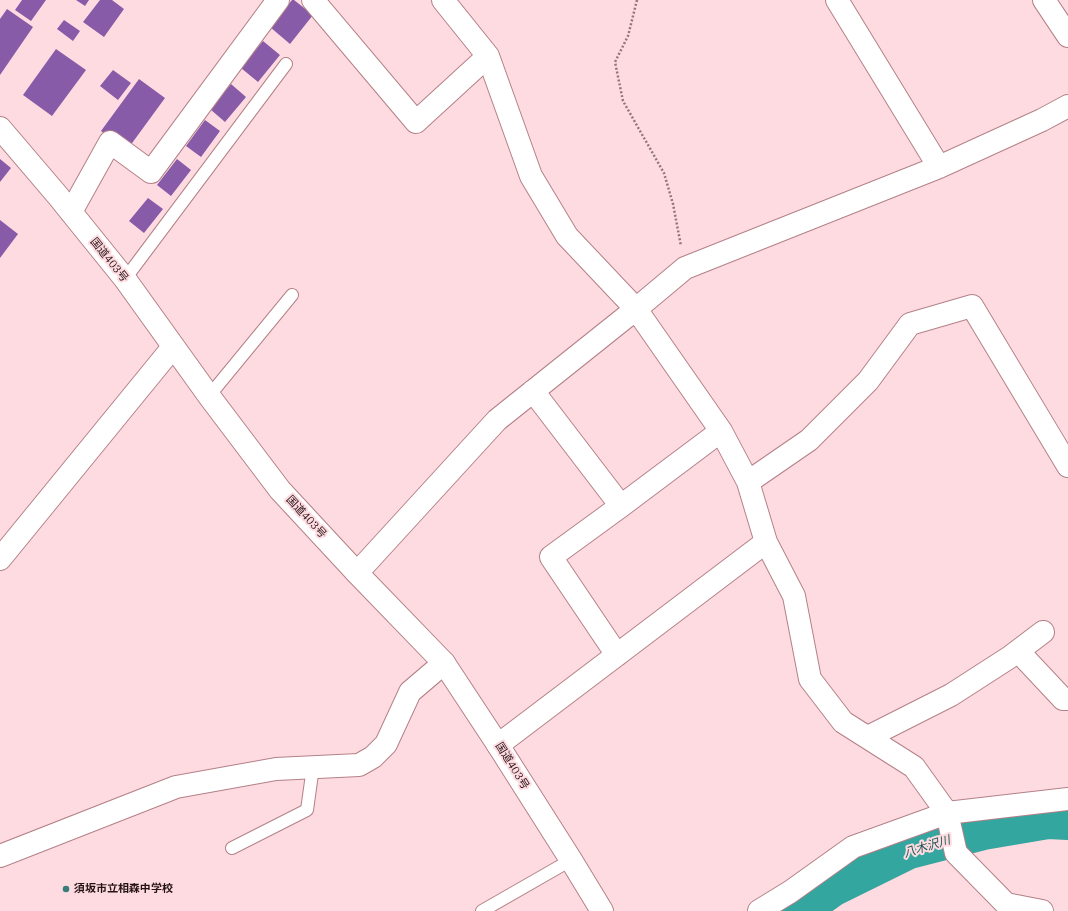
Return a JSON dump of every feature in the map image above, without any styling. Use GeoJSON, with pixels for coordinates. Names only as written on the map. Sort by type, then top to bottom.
{"type":"FeatureCollection","features":[{"type":"Feature","properties":{"kind":"main road"},"geometry":{"type":"LineString","coordinates":[[71,212],[110,142],[151,172],[278,0]]}},
{"type":"Feature","properties":{"kind":"main road"},"geometry":{"type":"LineString","coordinates":[[312,0],[416,122],[488,56]]}},
{"type":"Feature","properties":{"kind":"main road"},"geometry":{"type":"LineString","coordinates":[[443,0],[488,56],[531,176],[567,236],[636,309],[721,431],[748,482],[766,542],[794,596],[810,679],[843,722],[914,767],[947,813],[956,853],[984,882],[1006,904],[1042,911]]}},
{"type":"Feature","properties":{"kind":"main road"},"geometry":{"type":"LineString","coordinates":[[837,0],[939,167]]}},
{"type":"Feature","properties":{"kind":"main road"},"geometry":{"type":"LineString","coordinates":[[1044,0],[1068,36]]}},
{"type":"Feature","properties":{"kind":"main road"},"geometry":{"type":"LineString","coordinates":[[357,573],[497,420],[685,268],[939,167],[1042,120],[1068,106]]}},
{"type":"Feature","properties":{"kind":"main road","name":"国道403号"},"geometry":{"type":"LineString","coordinates":[[0,128],[125,279],[173,347],[280,490],[357,573],[444,663],[498,745],[602,911]]}},
{"type":"Feature","properties":{"kind":"main road"},"geometry":{"type":"LineString","coordinates":[[748,482],[809,440],[868,381],[910,324],[972,306],[1068,466]]}},
{"type":"Feature","properties":{"kind":"main road"},"geometry":{"type":"LineString","coordinates":[[0,559],[173,347]]}},
{"type":"Feature","properties":{"kind":"main road"},"geometry":{"type":"LineString","coordinates":[[533,391],[621,506]]}},
{"type":"Feature","properties":{"kind":"main road"},"geometry":{"type":"LineString","coordinates":[[617,655],[551,557],[721,431]]}},
{"type":"Feature","properties":{"kind":"main road"},"geometry":{"type":"LineString","coordinates":[[498,745],[766,542]]}},
{"type":"Feature","properties":{"kind":"main road"},"geometry":{"type":"LineString","coordinates":[[868,737],[951,695],[1018,651],[1043,632]]}},
{"type":"Feature","properties":{"kind":"main road"},"geometry":{"type":"LineString","coordinates":[[1018,651],[1063,699],[1068,699]]}},
{"type":"Feature","properties":{"kind":"main road"},"geometry":{"type":"LineString","coordinates":[[0,856],[176,788],[276,769],[358,765],[373,757],[386,744],[410,692],[444,663]]}},
{"type":"Feature","properties":{"kind":"main road"},"geometry":{"type":"LineString","coordinates":[[759,911],[790,892],[853,847],[947,813],[1068,800]]}},
{"type":"Feature","properties":{"kind":"lane"},"geometry":{"type":"LineString","coordinates":[[125,279],[286,64]]}},
{"type":"Feature","properties":{"kind":"lane"},"geometry":{"type":"LineString","coordinates":[[209,396],[292,295]]}},
{"type":"Feature","properties":{"kind":"lane"},"geometry":{"type":"LineString","coordinates":[[232,848],[306,810],[313,767]]}},
{"type":"Feature","properties":{"kind":"lane"},"geometry":{"type":"LineString","coordinates":[[482,911],[571,860]]}},
{"type":"Feature","properties":{"kind":"path"},"geometry":{"type":"LineString","coordinates":[[637,0],[628,36],[615,62],[623,101],[664,173],[673,204],[685,268]]}},
{"type":"Feature","properties":{"kind":"building"},"geometry":{"type":"Polygon","coordinates":[[[22,0],[46,0],[31,21],[15,10],[22,0]]]}},
{"type":"Feature","properties":{"kind":"building"},"geometry":{"type":"Polygon","coordinates":[[[76,0],[89,0],[85,6],[76,0]]]}},
{"type":"Feature","properties":{"kind":"building"},"geometry":{"type":"Polygon","coordinates":[[[100,0],[112,0],[124,9],[104,37],[83,22],[100,0]]]}},
{"type":"Feature","properties":{"kind":"building"},"geometry":{"type":"Polygon","coordinates":[[[292,0],[313,15],[290,44],[270,27],[292,0]]]}},
{"type":"Feature","properties":{"kind":"building"},"geometry":{"type":"Polygon","coordinates":[[[7,9],[33,27],[0,75],[0,19],[7,9]]]}},
{"type":"Feature","properties":{"kind":"building"},"geometry":{"type":"Polygon","coordinates":[[[64,20],[80,31],[73,41],[57,29],[64,20]]]}},
{"type":"Feature","properties":{"kind":"building"},"geometry":{"type":"Polygon","coordinates":[[[263,41],[280,55],[258,82],[241,68],[263,41]]]}},
{"type":"Feature","properties":{"kind":"building"},"geometry":{"type":"Polygon","coordinates":[[[56,49],[86,70],[52,116],[23,95],[56,49]]]}},
{"type":"Feature","properties":{"kind":"building"},"geometry":{"type":"Polygon","coordinates":[[[113,70],[131,83],[118,100],[100,86],[113,70]]]}},
{"type":"Feature","properties":{"kind":"building"},"geometry":{"type":"Polygon","coordinates":[[[139,79],[165,98],[127,150],[101,131],[139,79]]]}},
{"type":"Feature","properties":{"kind":"building"},"geometry":{"type":"Polygon","coordinates":[[[231,84],[246,97],[225,122],[210,109],[231,84]]]}},
{"type":"Feature","properties":{"kind":"building"},"geometry":{"type":"Polygon","coordinates":[[[205,120],[220,131],[201,157],[186,146],[205,120]]]}},
{"type":"Feature","properties":{"kind":"building"},"geometry":{"type":"Polygon","coordinates":[[[0,159],[11,168],[0,182],[0,159]]]}},
{"type":"Feature","properties":{"kind":"building"},"geometry":{"type":"Polygon","coordinates":[[[177,159],[191,170],[171,196],[157,185],[177,159]]]}},
{"type":"Feature","properties":{"kind":"building"},"geometry":{"type":"Polygon","coordinates":[[[148,198],[163,209],[144,233],[129,221],[148,198]]]}},
{"type":"Feature","properties":{"kind":"building"},"geometry":{"type":"Polygon","coordinates":[[[0,220],[18,234],[0,258],[0,220]]]}},
{"type":"Feature","properties":{"kind":"waterway","name":"八木沢川"},"geometry":{"type":"LineString","coordinates":[[800,911],[832,888],[909,850],[983,831],[1048,820],[1068,821]]}},
{"type":"Feature","properties":{"kind":"place","name":"須坂市立相森中学校"},"geometry":{"type":"Point","coordinates":[66,889]}}]}
